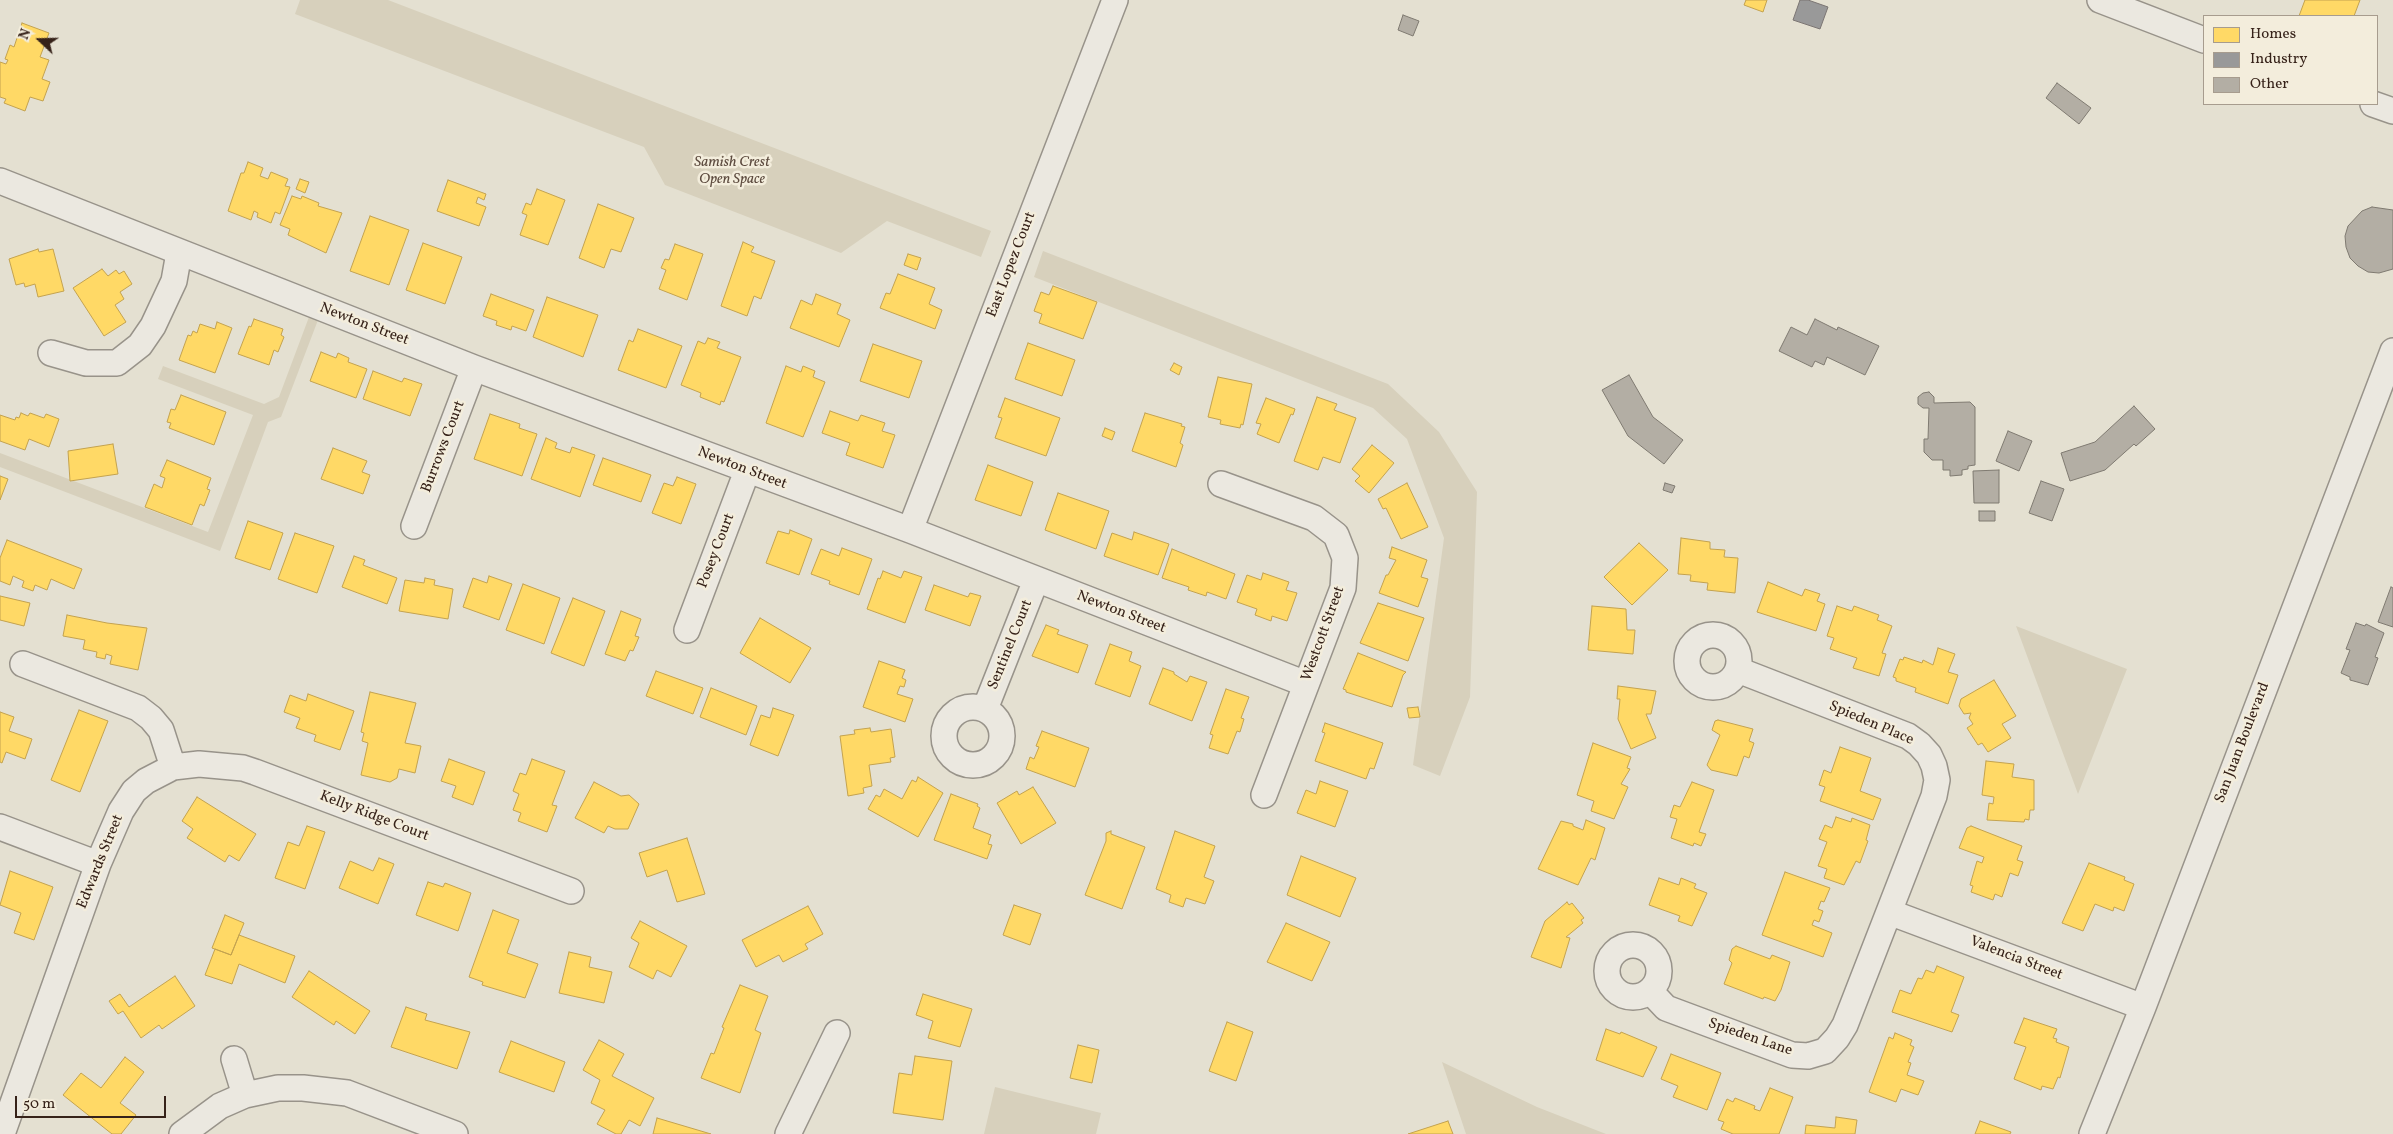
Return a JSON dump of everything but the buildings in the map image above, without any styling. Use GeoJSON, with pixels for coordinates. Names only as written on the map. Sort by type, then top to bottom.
{"type":"FeatureCollection","features":[{"type":"Feature","properties":{"kind":"street","name":"East Lopez Court"},"geometry":{"type":"LineString","coordinates":[[910,530],[1115,0]]}},
{"type":"Feature","properties":{"kind":"street"},"geometry":{"type":"LineString","coordinates":[[2100,0],[2154,9],[2203,39]]}},
{"type":"Feature","properties":{"kind":"street"},"geometry":{"type":"LineString","coordinates":[[2376,105],[2393,111]]}},
{"type":"Feature","properties":{"kind":"street","name":"Newton Street"},"geometry":{"type":"LineString","coordinates":[[0,181],[474,368],[910,530],[1306,684]]}},
{"type":"Feature","properties":{"kind":"street"},"geometry":{"type":"LineString","coordinates":[[52,352],[86,362],[117,363],[140,345],[153,326],[174,282],[179,253]]}},
{"type":"Feature","properties":{"kind":"street","name":"San Juan Boulevard"},"geometry":{"type":"LineString","coordinates":[[2092,1134],[2143,1007],[2393,351]]}},
{"type":"Feature","properties":{"kind":"street","name":"Burrows Court"},"geometry":{"type":"LineString","coordinates":[[414,526],[474,368]]}},
{"type":"Feature","properties":{"kind":"street","name":"Posey Court"},"geometry":{"type":"LineString","coordinates":[[687,630],[747,471]]}},
{"type":"Feature","properties":{"kind":"street","name":"Westcott Street"},"geometry":{"type":"LineString","coordinates":[[1221,484],[1314,518],[1336,535],[1345,558],[1343,588],[1264,795]]}},
{"type":"Feature","properties":{"kind":"street","name":"Sentinel Court"},"geometry":{"type":"LineString","coordinates":[[985,709],[1036,580]]}},
{"type":"Feature","properties":{"kind":"street"},"geometry":{"type":"LineString","coordinates":[[23,664],[138,708],[151,718],[161,730],[173,767]]}},
{"type":"Feature","properties":{"kind":"street","name":"Spieden Place"},"geometry":{"type":"LineString","coordinates":[[1738,670],[1908,736],[1919,744],[1928,755],[1937,780],[1934,796],[1889,912]]}},
{"type":"Feature","properties":{"kind":"street","name":"Kelly Ridge Court"},"geometry":{"type":"LineString","coordinates":[[173,767],[198,764],[243,768],[570,892]]}},
{"type":"Feature","properties":{"kind":"street","name":"Edwards Street"},"geometry":{"type":"LineString","coordinates":[[2,1134],[98,864],[121,811],[134,791],[158,773],[173,767]]}},
{"type":"Feature","properties":{"kind":"street"},"geometry":{"type":"LineString","coordinates":[[0,827],[98,864]]}},
{"type":"Feature","properties":{"kind":"street","name":"Valencia Street"},"geometry":{"type":"LineString","coordinates":[[1889,912],[2143,1007]]}},
{"type":"Feature","properties":{"kind":"street","name":"Spieden Lane"},"geometry":{"type":"LineString","coordinates":[[1650,991],[1666,1008],[1792,1055],[1808,1056],[1825,1051],[1837,1038],[1845,1025],[1889,912]]}},
{"type":"Feature","properties":{"kind":"street"},"geometry":{"type":"LineString","coordinates":[[788,1134],[794,1117],[837,1033]]}},
{"type":"Feature","properties":{"kind":"street"},"geometry":{"type":"LineString","coordinates":[[234,1059],[245,1095]]}},
{"type":"Feature","properties":{"kind":"street"},"geometry":{"type":"LineString","coordinates":[[182,1134],[220,1106],[245,1095],[278,1088],[303,1088],[357,1096],[455,1134]]}},
{"type":"Feature","properties":{"kind":"green space","name":"Samish Crest Open Space"},"geometry":{"type":"Polygon","coordinates":[[[300,0],[388,0],[991,231],[981,257],[887,221],[841,253],[665,185],[644,147],[295,14],[300,0]]]}},
{"type":"Feature","properties":{"kind":"green space"},"geometry":{"type":"Polygon","coordinates":[[[1043,251],[1388,384],[1439,432],[1477,492],[1470,697],[1440,776],[1413,765],[1444,538],[1407,439],[1373,408],[1034,277],[1043,251]]]}},
{"type":"Feature","properties":{"kind":"green space"},"geometry":{"type":"Polygon","coordinates":[[[309,317],[318,320],[281,417],[268,422],[220,551],[0,467],[0,453],[208,532],[253,415],[158,379],[163,366],[264,404],[279,397],[309,317]]]}},
{"type":"Feature","properties":{"kind":"green space"},"geometry":{"type":"Polygon","coordinates":[[[2016,626],[2127,669],[2078,794],[2016,626]]]}},
{"type":"Feature","properties":{"kind":"green space"},"geometry":{"type":"Polygon","coordinates":[[[1442,1062],[1537,1107],[1606,1134],[1466,1134],[1442,1062]]]}},
{"type":"Feature","properties":{"kind":"green space"},"geometry":{"type":"Polygon","coordinates":[[[995,1087],[1101,1113],[1096,1134],[984,1134],[995,1087]]]}}]}
